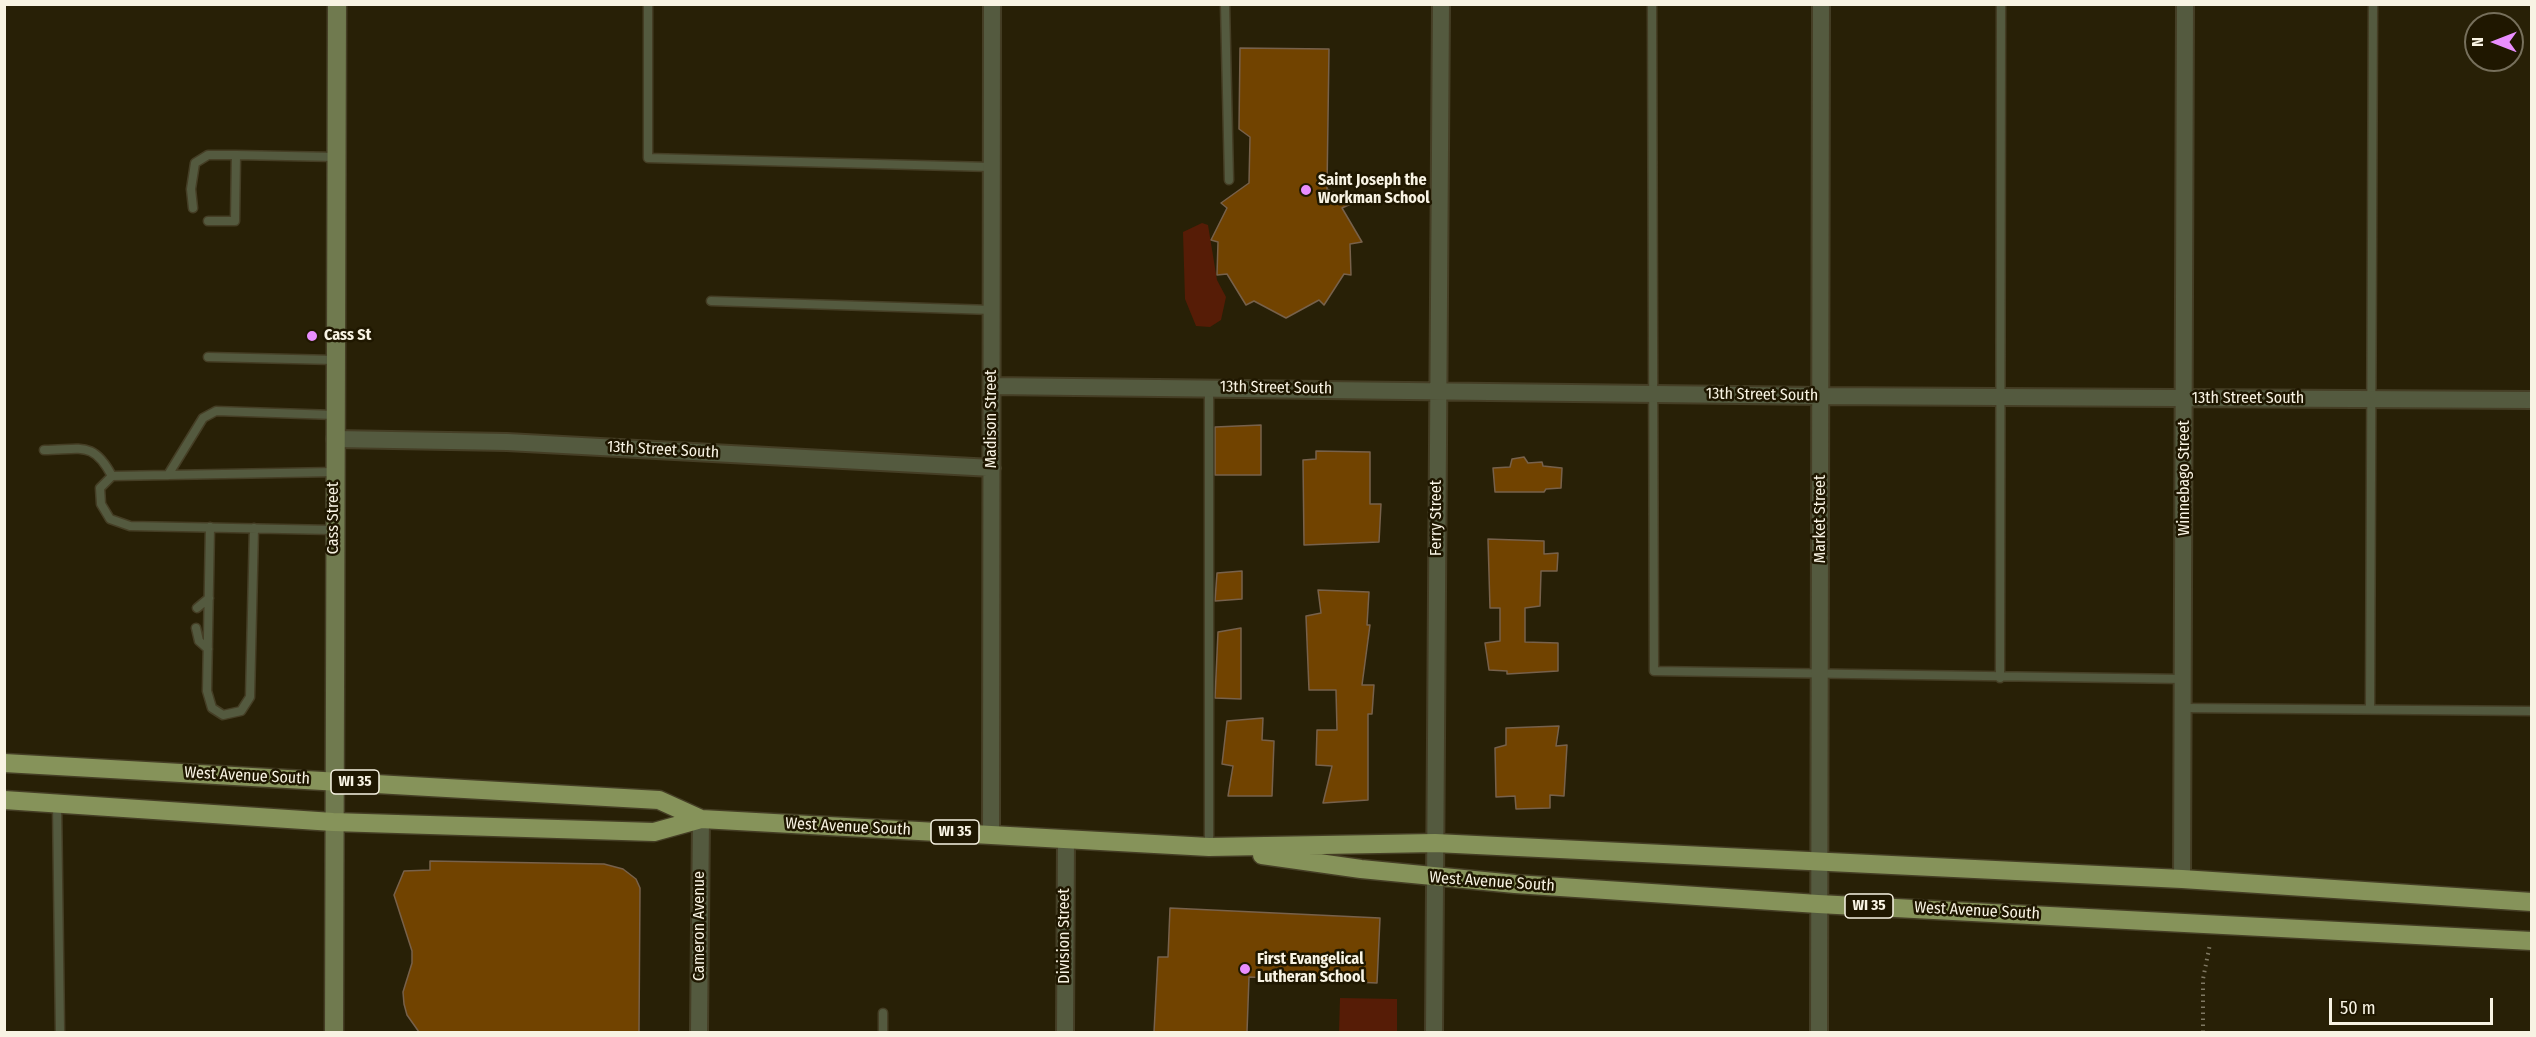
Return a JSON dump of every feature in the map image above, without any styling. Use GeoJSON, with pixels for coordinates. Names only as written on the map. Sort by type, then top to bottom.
{"type":"FeatureCollection","features":[{"type":"Feature","properties":{"kind":"main road","name":"West Avenue South"},"geometry":{"type":"LineString","coordinates":[[4,763],[659,800],[701,819]]}},
{"type":"Feature","properties":{"kind":"main road","name":"West Avenue South"},"geometry":{"type":"LineString","coordinates":[[4,800],[333,822],[654,832],[701,819],[1209,847],[1435,843],[2182,879],[2532,902]]}},
{"type":"Feature","properties":{"kind":"main road","name":"West Avenue South"},"geometry":{"type":"LineString","coordinates":[[1209,847],[1434,878],[1818,904],[2532,941]]}},
{"type":"Feature","properties":{"kind":"street","name":"Cass Street"},"geometry":{"type":"LineString","coordinates":[[334,1032],[337,4]]}},
{"type":"Feature","properties":{"kind":"street","name":"Madison Street"},"geometry":{"type":"LineString","coordinates":[[991,834],[992,4]]}},
{"type":"Feature","properties":{"kind":"street","name":"Ferry Street"},"geometry":{"type":"LineString","coordinates":[[1434,1032],[1441,4]]}},
{"type":"Feature","properties":{"kind":"street","name":"Market Street"},"geometry":{"type":"LineString","coordinates":[[1819,1032],[1821,4]]}},
{"type":"Feature","properties":{"kind":"street","name":"Winnebago Street"},"geometry":{"type":"LineString","coordinates":[[2182,879],[2185,4]]}},
{"type":"Feature","properties":{"kind":"street","name":"13th Street South"},"geometry":{"type":"LineString","coordinates":[[992,386],[2185,400],[2532,400]]}},
{"type":"Feature","properties":{"kind":"street","name":"13th Street South"},"geometry":{"type":"LineString","coordinates":[[335,439],[507,442],[992,468]]}},
{"type":"Feature","properties":{"kind":"street","name":"Cameron Avenue"},"geometry":{"type":"LineString","coordinates":[[699,1032],[701,819]]}},
{"type":"Feature","properties":{"kind":"street","name":"Division Street"},"geometry":{"type":"LineString","coordinates":[[1065,1032],[1066,839]]}},
{"type":"Feature","properties":{"kind":"lane"},"geometry":{"type":"LineString","coordinates":[[648,4],[648,158],[991,167]]}},
{"type":"Feature","properties":{"kind":"lane"},"geometry":{"type":"LineString","coordinates":[[1225,4],[1229,180]]}},
{"type":"Feature","properties":{"kind":"lane"},"geometry":{"type":"LineString","coordinates":[[1652,4],[1654,671],[2183,679]]}},
{"type":"Feature","properties":{"kind":"lane"},"geometry":{"type":"LineString","coordinates":[[2000,678],[2001,4]]}},
{"type":"Feature","properties":{"kind":"lane"},"geometry":{"type":"LineString","coordinates":[[2370,708],[2373,4]]}},
{"type":"Feature","properties":{"kind":"lane"},"geometry":{"type":"LineString","coordinates":[[194,208],[191,189],[195,164],[208,155],[337,157]]}},
{"type":"Feature","properties":{"kind":"lane"},"geometry":{"type":"LineString","coordinates":[[208,221],[235,220],[236,155]]}},
{"type":"Feature","properties":{"kind":"lane"},"geometry":{"type":"LineString","coordinates":[[711,301],[992,310]]}},
{"type":"Feature","properties":{"kind":"lane"},"geometry":{"type":"LineString","coordinates":[[208,357],[335,360]]}},
{"type":"Feature","properties":{"kind":"lane"},"geometry":{"type":"LineString","coordinates":[[1209,387],[1209,847]]}},
{"type":"Feature","properties":{"kind":"lane"},"geometry":{"type":"LineString","coordinates":[[168,475],[203,418],[216,411],[335,415]]}},
{"type":"Feature","properties":{"kind":"lane"},"geometry":{"type":"LineString","coordinates":[[44,450],[91,450],[102,457],[112,476]]}},
{"type":"Feature","properties":{"kind":"lane"},"geometry":{"type":"LineString","coordinates":[[334,472],[112,476],[100,488],[101,504],[110,519],[129,526],[334,530]]}},
{"type":"Feature","properties":{"kind":"lane"},"geometry":{"type":"LineString","coordinates":[[210,527],[207,691],[212,708],[223,715],[241,711],[250,697],[254,528]]}},
{"type":"Feature","properties":{"kind":"lane"},"geometry":{"type":"LineString","coordinates":[[198,608],[209,597]]}},
{"type":"Feature","properties":{"kind":"lane"},"geometry":{"type":"LineString","coordinates":[[196,628],[199,641],[208,649]]}},
{"type":"Feature","properties":{"kind":"lane"},"geometry":{"type":"LineString","coordinates":[[2183,708],[2532,711]]}},
{"type":"Feature","properties":{"kind":"lane"},"geometry":{"type":"LineString","coordinates":[[57,803],[60,1032]]}},
{"type":"Feature","properties":{"kind":"lane"},"geometry":{"type":"LineString","coordinates":[[883,1013],[883,1032]]}},
{"type":"Feature","properties":{"kind":"path"},"geometry":{"type":"LineString","coordinates":[[2203,1032],[2204,980],[2212,936]]}},
{"type":"Feature","properties":{"kind":"shaded area"},"geometry":{"type":"Polygon","coordinates":[[[1202,223],[1208,225],[1217,280],[1226,297],[1221,320],[1210,327],[1196,326],[1185,299],[1183,232],[1202,223]]]}},
{"type":"Feature","properties":{"kind":"shaded area"},"geometry":{"type":"Polygon","coordinates":[[[1340,998],[1397,999],[1397,1032],[1339,1032],[1340,998]]]}},
{"type":"Feature","properties":{"kind":"building"},"geometry":{"type":"Polygon","coordinates":[[[1240,48],[1329,49],[1327,189],[1353,203],[1342,208],[1362,242],[1350,244],[1351,275],[1344,274],[1324,305],[1319,300],[1286,318],[1254,301],[1246,305],[1227,274],[1217,275],[1218,242],[1211,240],[1227,208],[1221,203],[1249,183],[1250,137],[1239,129],[1240,48]]]}},
{"type":"Feature","properties":{"kind":"building"},"geometry":{"type":"Polygon","coordinates":[[[1261,425],[1261,475],[1215,475],[1215,427],[1261,425]]]}},
{"type":"Feature","properties":{"kind":"building"},"geometry":{"type":"Polygon","coordinates":[[[1316,451],[1370,452],[1370,504],[1381,504],[1379,542],[1304,545],[1303,460],[1316,459],[1316,451]]]}},
{"type":"Feature","properties":{"kind":"building"},"geometry":{"type":"Polygon","coordinates":[[[1524,457],[1528,463],[1542,462],[1543,466],[1562,468],[1561,488],[1546,489],[1544,492],[1495,492],[1493,468],[1510,467],[1512,459],[1524,457]]]}},
{"type":"Feature","properties":{"kind":"building"},"geometry":{"type":"Polygon","coordinates":[[[1488,539],[1544,541],[1544,554],[1558,553],[1557,571],[1541,571],[1540,606],[1525,608],[1525,642],[1558,643],[1558,671],[1507,674],[1507,671],[1489,670],[1485,643],[1500,641],[1500,608],[1490,608],[1488,539]]]}},
{"type":"Feature","properties":{"kind":"building"},"geometry":{"type":"Polygon","coordinates":[[[1242,571],[1242,599],[1215,601],[1217,573],[1242,571]]]}},
{"type":"Feature","properties":{"kind":"building"},"geometry":{"type":"Polygon","coordinates":[[[1318,590],[1369,592],[1367,625],[1370,625],[1362,685],[1374,685],[1372,714],[1368,714],[1368,800],[1323,803],[1332,766],[1316,765],[1317,730],[1337,730],[1336,690],[1309,690],[1306,616],[1321,613],[1318,590]]]}},
{"type":"Feature","properties":{"kind":"building"},"geometry":{"type":"Polygon","coordinates":[[[1241,628],[1241,699],[1215,698],[1218,632],[1241,628]]]}},
{"type":"Feature","properties":{"kind":"building"},"geometry":{"type":"Polygon","coordinates":[[[1263,718],[1262,740],[1274,741],[1272,796],[1228,796],[1233,766],[1222,764],[1227,721],[1263,718]]]}},
{"type":"Feature","properties":{"kind":"building"},"geometry":{"type":"Polygon","coordinates":[[[1559,726],[1556,746],[1567,745],[1564,796],[1550,795],[1550,808],[1516,809],[1515,796],[1496,797],[1495,748],[1506,745],[1506,728],[1559,726]]]}},
{"type":"Feature","properties":{"kind":"building"},"geometry":{"type":"Polygon","coordinates":[[[430,861],[604,864],[623,869],[636,879],[640,888],[639,1032],[419,1032],[407,1015],[404,1004],[403,992],[412,963],[412,951],[394,895],[404,871],[430,870],[430,861]]]}},
{"type":"Feature","properties":{"kind":"building"},"geometry":{"type":"Polygon","coordinates":[[[1170,908],[1380,918],[1377,983],[1249,977],[1247,1032],[1154,1032],[1158,957],[1168,957],[1170,908]]]}},
{"type":"Feature","properties":{"kind":"place","name":"Saint Joseph the Workman School"},"geometry":{"type":"Point","coordinates":[1306,190]}},
{"type":"Feature","properties":{"kind":"place","name":"Cass St"},"geometry":{"type":"Point","coordinates":[312,336]}},
{"type":"Feature","properties":{"kind":"place","name":"First Evangelical Lutheran School"},"geometry":{"type":"Point","coordinates":[1245,969]}}]}
